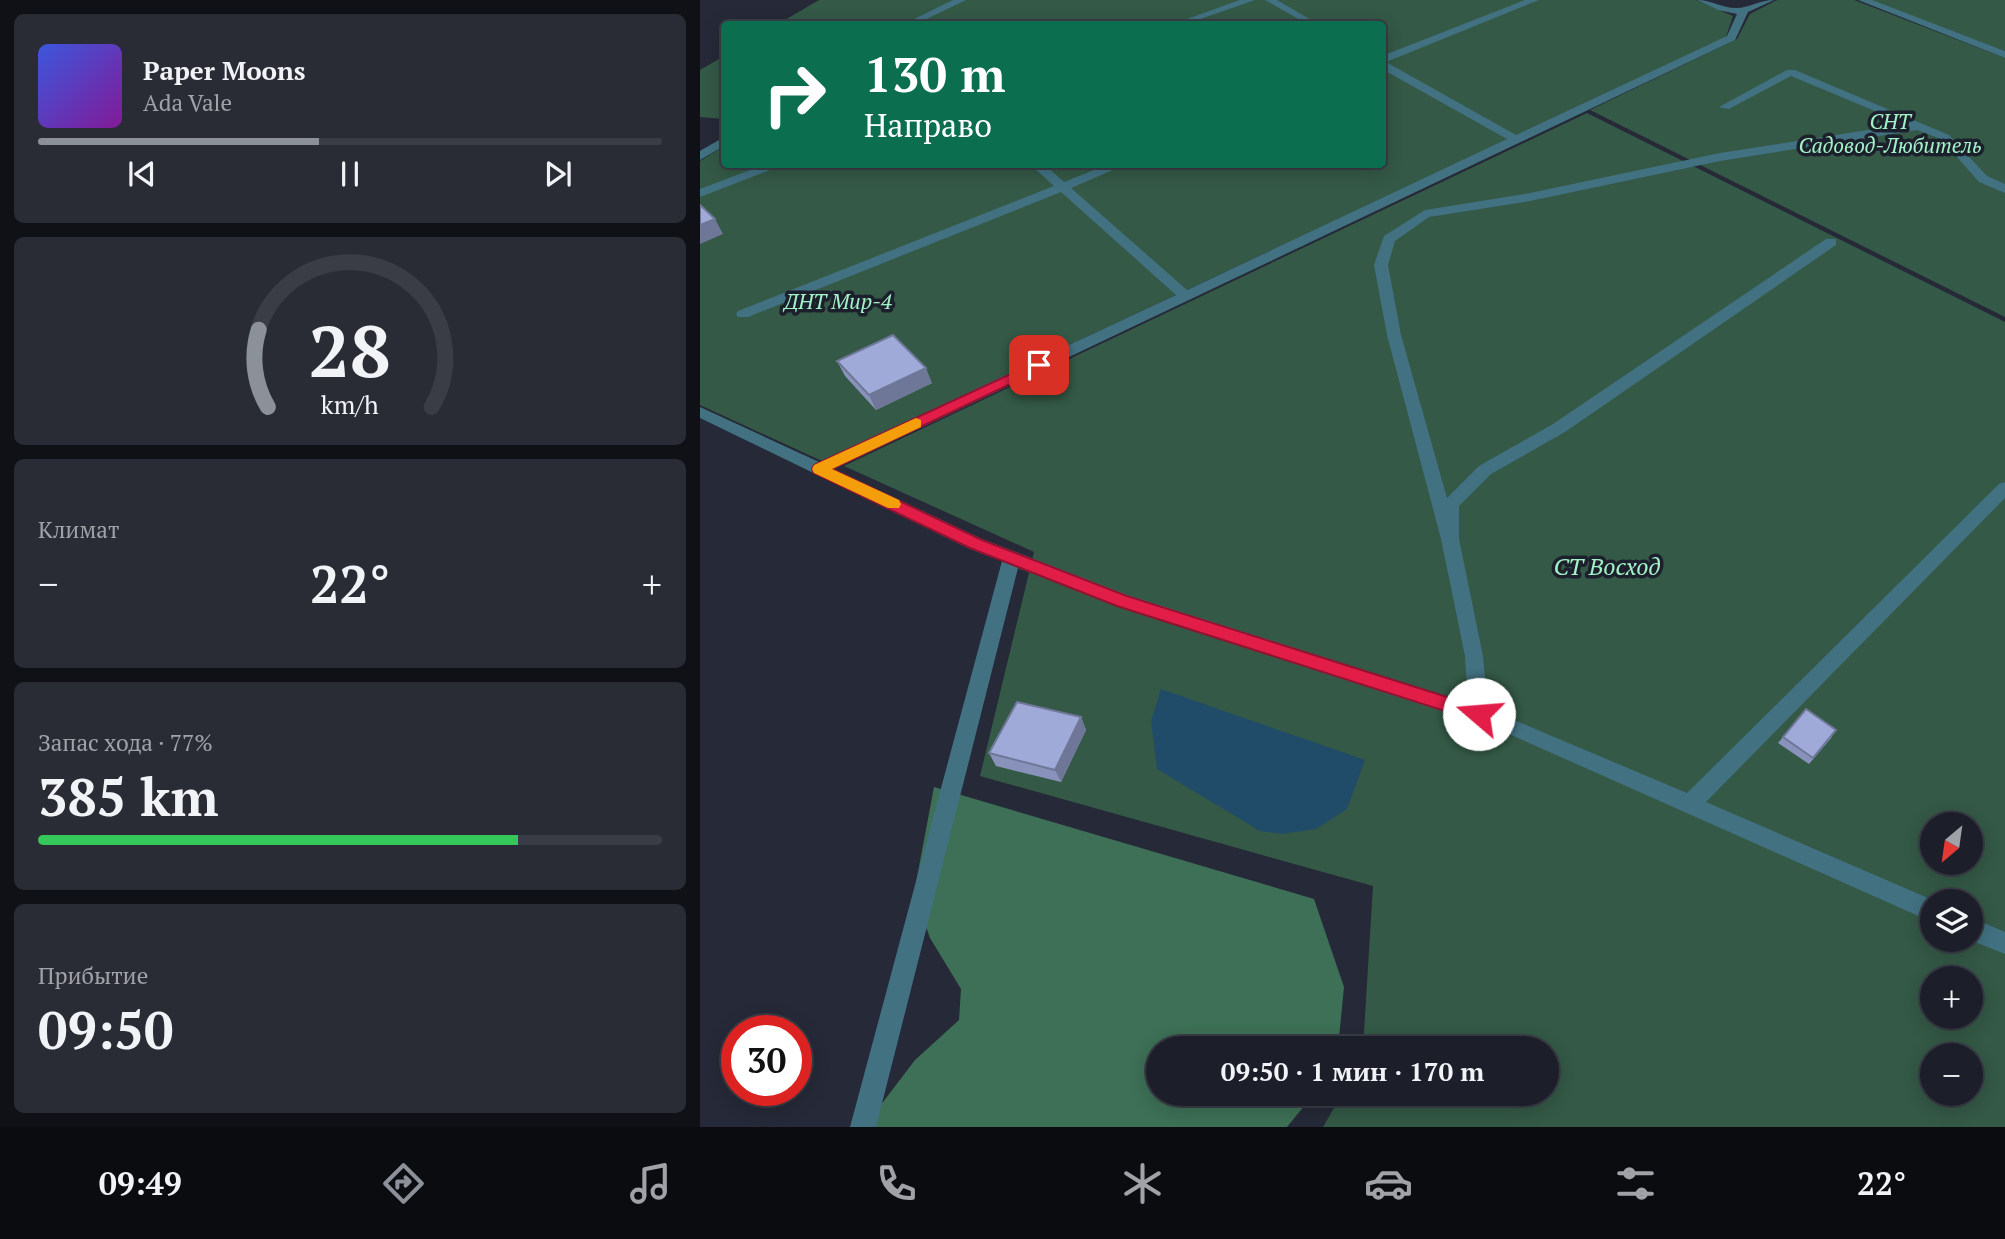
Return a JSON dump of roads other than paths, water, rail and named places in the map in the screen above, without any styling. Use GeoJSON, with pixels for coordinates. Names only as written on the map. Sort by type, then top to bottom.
{"type":"FeatureCollection","features":[{"type":"Feature","properties":{"kind":"street"},"geometry":{"type":"LineString","coordinates":[[916,21],[961,0]]}},
{"type":"Feature","properties":{"kind":"street"},"geometry":{"type":"LineString","coordinates":[[1187,21],[1250,0]]}},
{"type":"Feature","properties":{"kind":"street"},"geometry":{"type":"LineString","coordinates":[[1270,0],[1308,21]]}},
{"type":"Feature","properties":{"kind":"street"},"geometry":{"type":"LineString","coordinates":[[1386,60],[1534,0]]}},
{"type":"Feature","properties":{"kind":"street"},"geometry":{"type":"LineString","coordinates":[[1702,0],[1724,9],[1743,12],[1769,0]]}},
{"type":"Feature","properties":{"kind":"street"},"geometry":{"type":"LineString","coordinates":[[1863,0],[2005,55]]}},
{"type":"Feature","properties":{"kind":"street"},"geometry":{"type":"LineString","coordinates":[[819,469],[1731,38],[1743,12]]}},
{"type":"Feature","properties":{"kind":"street"},"geometry":{"type":"LineString","coordinates":[[1386,64],[1516,140]]}},
{"type":"Feature","properties":{"kind":"street"},"geometry":{"type":"LineString","coordinates":[[1725,107],[1791,72],[1945,137],[1983,179],[2005,189]]}},
{"type":"Feature","properties":{"kind":"street"},"geometry":{"type":"LineString","coordinates":[[1479,714],[1474,656],[1450,539],[1394,335],[1381,265],[1389,239],[1425,214],[1530,197],[1720,157],[1918,126]]}},
{"type":"Feature","properties":{"kind":"street"},"geometry":{"type":"LineString","coordinates":[[700,156],[721,143]]}},
{"type":"Feature","properties":{"kind":"street"},"geometry":{"type":"LineString","coordinates":[[700,193],[768,168]]}},
{"type":"Feature","properties":{"kind":"street"},"geometry":{"type":"LineString","coordinates":[[1040,168],[1186,296]]}},
{"type":"Feature","properties":{"kind":"street"},"geometry":{"type":"LineString","coordinates":[[743,314],[1111,168]]}},
{"type":"Feature","properties":{"kind":"street"},"geometry":{"type":"LineString","coordinates":[[1450,539],[1451,504],[1485,470],[1559,428],[1830,242]]}},
{"type":"Feature","properties":{"kind":"street"},"geometry":{"type":"LineString","coordinates":[[700,412],[976,544],[1122,601],[1505,723],[1920,906]]}},
{"type":"Feature","properties":{"kind":"street"},"geometry":{"type":"LineString","coordinates":[[1690,804],[2005,488]]}},
{"type":"Feature","properties":{"kind":"street"},"geometry":{"type":"LineString","coordinates":[[863,1127],[1012,558]]}},
{"type":"Feature","properties":{"kind":"street"},"geometry":{"type":"LineString","coordinates":[[1983,934],[2005,943]]}},
{"type":"Feature","properties":{"kind":"water"},"geometry":{"type":"Polygon","coordinates":[[[1161,689],[1365,760],[1347,809],[1316,829],[1282,834],[1260,831],[1157,769],[1151,721],[1161,689]]]}},
{"type":"Feature","properties":{"kind":"park label","name":"СНТ Садовод-Любитель"},"geometry":{"type":"Point","coordinates":[1890,134]}},
{"type":"Feature","properties":{"kind":"park label","name":"ДНТ Мир-4"},"geometry":{"type":"Point","coordinates":[838,302]}},
{"type":"Feature","properties":{"kind":"park label","name":"СТ Восход"},"geometry":{"type":"Point","coordinates":[1607,567]}}]}
